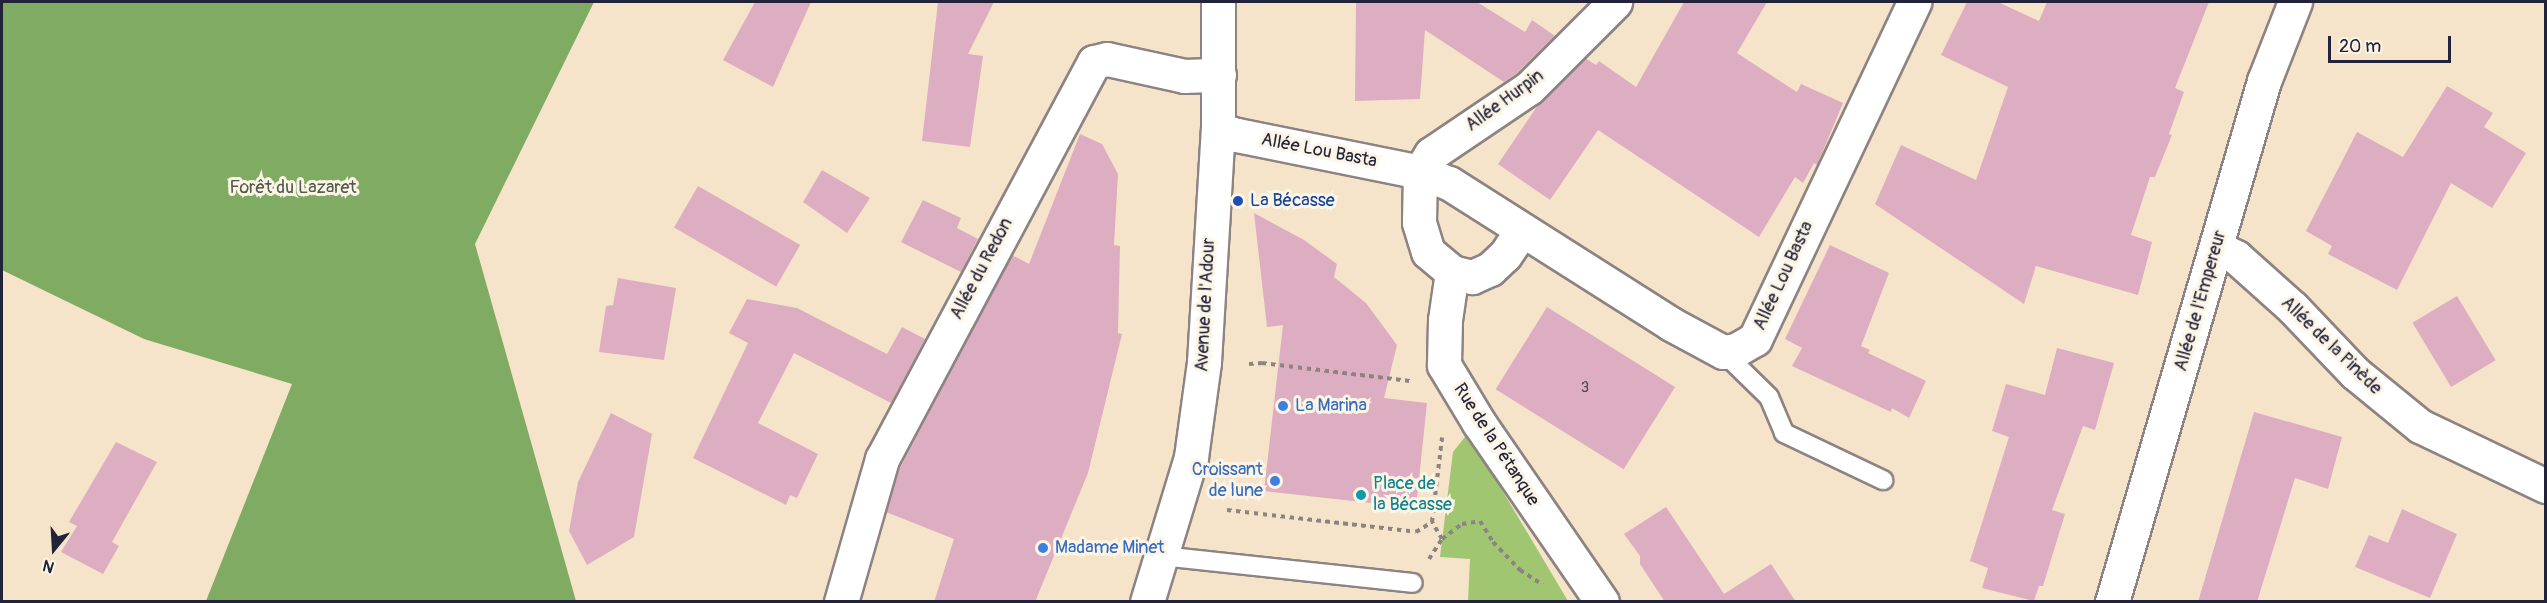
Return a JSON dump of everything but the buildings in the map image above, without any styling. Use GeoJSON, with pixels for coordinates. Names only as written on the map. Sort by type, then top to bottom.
{"type":"FeatureCollection","features":[{"type":"Feature","properties":{"kind":"street","name":"Avenue de l'Adour"},"geometry":{"type":"LineString","coordinates":[[1147,602],[1191,457],[1203,372],[1218,129],[1218,2]]}},
{"type":"Feature","properties":{"kind":"street","name":"Allée Hurpin"},"geometry":{"type":"LineString","coordinates":[[1420,172],[1431,154],[1529,88],[1615,2]]}},
{"type":"Feature","properties":{"kind":"street","name":"Allée Lou Basta"},"geometry":{"type":"LineString","coordinates":[[1218,129],[1237,135],[1420,172],[1449,183],[1671,324],[1723,352],[1736,350],[1755,339],[1914,2]]}},
{"type":"Feature","properties":{"kind":"street","name":"Allée de l'Empereur"},"geometry":{"type":"LineString","coordinates":[[2112,602],[2264,81],[2295,2]]}},
{"type":"Feature","properties":{"kind":"street","name":"Allée du Redon"},"geometry":{"type":"LineString","coordinates":[[841,602],[882,459],[1094,62],[1107,59],[1184,76],[1219,75]]}},
{"type":"Feature","properties":{"kind":"street"},"geometry":{"type":"LineString","coordinates":[[1420,172],[1419,222],[1428,252],[1452,272],[1472,277],[1490,270],[1505,255],[1522,230]]}},
{"type":"Feature","properties":{"kind":"street","name":"Allée de la Pinède"},"geometry":{"type":"LineString","coordinates":[[2217,248],[2236,258],[2292,306],[2355,373],[2420,426],[2546,486]]}},
{"type":"Feature","properties":{"kind":"street","name":"Rue de la Pétanque"},"geometry":{"type":"LineString","coordinates":[[1452,272],[1443,347],[1444,365],[1602,602]]}},
{"type":"Feature","properties":{"kind":"lane"},"geometry":{"type":"LineString","coordinates":[[1723,352],[1769,398],[1784,433],[1883,480]]}},
{"type":"Feature","properties":{"kind":"lane"},"geometry":{"type":"LineString","coordinates":[[1161,556],[1413,583]]}},
{"type":"Feature","properties":{"kind":"path"},"geometry":{"type":"LineString","coordinates":[[1249,364],[1429,384],[1438,391],[1454,382]]}},
{"type":"Feature","properties":{"kind":"path"},"geometry":{"type":"LineString","coordinates":[[1442,539],[1432,522],[1443,430]]}},
{"type":"Feature","properties":{"kind":"path"},"geometry":{"type":"LineString","coordinates":[[1227,510],[1416,532],[1432,522]]}},
{"type":"Feature","properties":{"kind":"path"},"geometry":{"type":"LineString","coordinates":[[1413,583],[1442,539],[1462,524],[1480,521],[1493,542],[1520,570],[1547,588]]}},
{"type":"Feature","properties":{"kind":"green space","name":"Forêt du Lazaret"},"geometry":{"type":"Polygon","coordinates":[[[2,2],[594,2],[475,244],[576,601],[206,601],[292,384],[144,339],[2,270],[2,2]]]}},
{"type":"Feature","properties":{"kind":"green space"},"geometry":{"type":"Polygon","coordinates":[[[1468,433],[1568,601],[1468,601],[1470,559],[1440,557],[1453,452],[1468,433]]]}},
{"type":"Feature","properties":{"kind":"place","name":"La Bécasse"},"geometry":{"type":"Point","coordinates":[1238,201]}},
{"type":"Feature","properties":{"kind":"place","name":"La Marina"},"geometry":{"type":"Point","coordinates":[1283,406]}},
{"type":"Feature","properties":{"kind":"place","name":"Croissant de lune"},"geometry":{"type":"Point","coordinates":[1275,481]}},
{"type":"Feature","properties":{"kind":"place","name":"Place de la Bécasse"},"geometry":{"type":"Point","coordinates":[1361,495]}},
{"type":"Feature","properties":{"kind":"place","name":"Madame Minet"},"geometry":{"type":"Point","coordinates":[1043,548]}}]}
